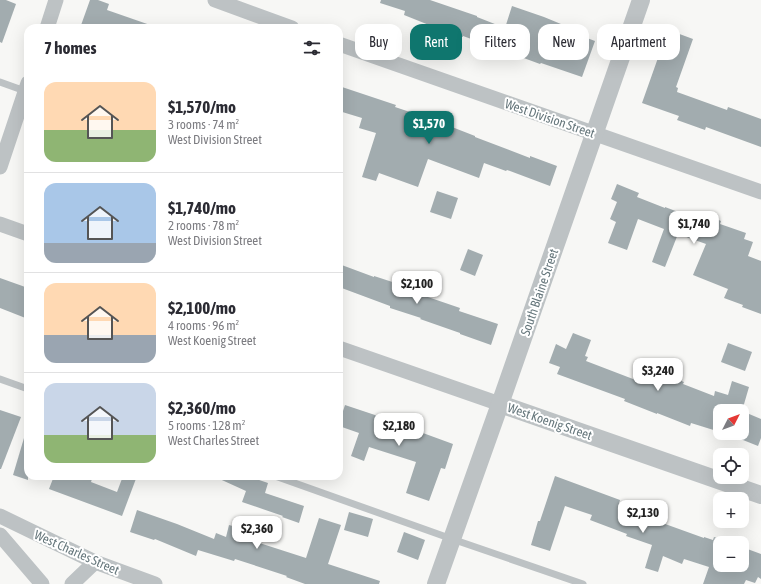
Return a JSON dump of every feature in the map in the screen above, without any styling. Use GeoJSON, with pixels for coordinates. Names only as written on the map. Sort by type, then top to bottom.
{"type":"FeatureCollection","features":[{"type":"Feature","properties":{"kind":"street"},"geometry":{"type":"LineString","coordinates":[[48,24],[56,0]]}},
{"type":"Feature","properties":{"kind":"street"},"geometry":{"type":"LineString","coordinates":[[215,0],[281,24]]}},
{"type":"Feature","properties":{"kind":"street","name":"South Blaine Street"},"geometry":{"type":"LineString","coordinates":[[436,584],[641,0]]}},
{"type":"Feature","properties":{"kind":"street","name":"West Division Street"},"geometry":{"type":"LineString","coordinates":[[343,45],[761,192]]}},
{"type":"Feature","properties":{"kind":"street"},"geometry":{"type":"LineString","coordinates":[[0,167],[24,96]]}},
{"type":"Feature","properties":{"kind":"street"},"geometry":{"type":"LineString","coordinates":[[0,224],[24,233]]}},
{"type":"Feature","properties":{"kind":"street","name":"West Koenig Street"},"geometry":{"type":"LineString","coordinates":[[343,349],[761,494]]}},
{"type":"Feature","properties":{"kind":"street","name":"West Charles Street"},"geometry":{"type":"LineString","coordinates":[[0,516],[95,562],[155,584]]}},
{"type":"Feature","properties":{"kind":"street"},"geometry":{"type":"LineString","coordinates":[[0,535],[42,584]]}},
{"type":"Feature","properties":{"kind":"street"},"geometry":{"type":"LineString","coordinates":[[72,584],[95,562]]}},
{"type":"Feature","properties":{"kind":"lane"},"geometry":{"type":"LineString","coordinates":[[0,82],[24,86]]}},
{"type":"Feature","properties":{"kind":"lane"},"geometry":{"type":"LineString","coordinates":[[0,379],[24,388]]}},
{"type":"Feature","properties":{"kind":"lane"},"geometry":{"type":"LineString","coordinates":[[285,480],[583,584]]}},
{"type":"Feature","properties":{"kind":"building"},"geometry":{"type":"Polygon","coordinates":[[[0,0],[6,0],[16,4],[2,43],[0,42],[0,0]]]}},
{"type":"Feature","properties":{"kind":"building"},"geometry":{"type":"Polygon","coordinates":[[[90,0],[98,0],[109,4],[107,10],[147,24],[81,24],[90,0]]]}},
{"type":"Feature","properties":{"kind":"building"},"geometry":{"type":"Polygon","coordinates":[[[381,0],[430,0],[477,16],[495,24],[470,24],[470,39],[462,37],[462,24],[426,24],[404,15],[405,11],[380,3],[381,0]]]}},
{"type":"Feature","properties":{"kind":"building"},"geometry":{"type":"Polygon","coordinates":[[[512,6],[561,24],[538,24],[538,60],[588,60],[582,77],[541,63],[540,64],[529,60],[530,24],[506,24],[512,6]]]}},
{"type":"Feature","properties":{"kind":"building"},"geometry":{"type":"Polygon","coordinates":[[[680,34],[693,39],[676,87],[678,88],[677,92],[727,110],[728,107],[761,119],[761,147],[706,127],[705,130],[677,120],[679,116],[642,103],[657,60],[680,60],[680,34]]]}},
{"type":"Feature","properties":{"kind":"building"},"geometry":{"type":"Polygon","coordinates":[[[589,39],[595,41],[589,58],[589,39]]]}},
{"type":"Feature","properties":{"kind":"building"},"geometry":{"type":"Polygon","coordinates":[[[343,87],[396,105],[395,107],[434,120],[530,158],[530,156],[557,166],[550,186],[484,163],[479,178],[428,159],[418,187],[379,173],[376,181],[362,177],[376,133],[359,128],[362,118],[343,112],[343,87]]]}},
{"type":"Feature","properties":{"kind":"building"},"geometry":{"type":"Polygon","coordinates":[[[617,184],[639,193],[637,197],[665,208],[702,221],[705,214],[721,221],[720,224],[746,233],[744,239],[753,242],[748,256],[761,261],[761,314],[724,298],[728,289],[693,275],[706,244],[678,234],[665,267],[652,262],[664,229],[638,219],[627,250],[608,243],[616,222],[610,219],[617,202],[611,199],[617,184]]]}},
{"type":"Feature","properties":{"kind":"building"},"geometry":{"type":"Polygon","coordinates":[[[437,191],[458,198],[451,219],[430,212],[437,191]]]}},
{"type":"Feature","properties":{"kind":"building"},"geometry":{"type":"Polygon","coordinates":[[[468,249],[483,255],[475,276],[460,270],[468,249]]]}},
{"type":"Feature","properties":{"kind":"building"},"geometry":{"type":"Polygon","coordinates":[[[343,265],[423,292],[422,295],[460,308],[459,311],[498,324],[491,345],[420,319],[421,318],[390,308],[390,306],[343,288],[343,265]]]}},
{"type":"Feature","properties":{"kind":"building"},"geometry":{"type":"Polygon","coordinates":[[[0,278],[24,287],[24,317],[0,308],[0,278]]]}},
{"type":"Feature","properties":{"kind":"building"},"geometry":{"type":"Polygon","coordinates":[[[573,333],[591,340],[585,356],[588,357],[586,361],[633,379],[642,381],[648,368],[714,396],[715,391],[728,395],[732,381],[749,387],[744,404],[713,404],[713,430],[691,423],[690,426],[624,401],[625,399],[557,374],[560,367],[549,363],[556,344],[566,349],[573,333]]]}},
{"type":"Feature","properties":{"kind":"building"},"geometry":{"type":"Polygon","coordinates":[[[728,343],[752,352],[745,371],[721,362],[728,343]]]}},
{"type":"Feature","properties":{"kind":"building"},"geometry":{"type":"Polygon","coordinates":[[[345,405],[413,427],[412,429],[453,444],[445,469],[441,468],[429,501],[406,493],[416,462],[369,447],[364,461],[351,456],[359,433],[343,427],[343,411],[345,405]]]}},
{"type":"Feature","properties":{"kind":"building"},"geometry":{"type":"Polygon","coordinates":[[[0,410],[21,417],[1,469],[0,469],[0,410]]]}},
{"type":"Feature","properties":{"kind":"building"},"geometry":{"type":"Polygon","coordinates":[[[749,414],[761,419],[761,438],[758,446],[743,440],[749,440],[749,414]]]}},
{"type":"Feature","properties":{"kind":"building"},"geometry":{"type":"Polygon","coordinates":[[[24,438],[24,479],[13,475],[24,438]]]}},
{"type":"Feature","properties":{"kind":"building"},"geometry":{"type":"Polygon","coordinates":[[[555,476],[620,500],[618,507],[713,540],[713,572],[749,572],[749,550],[761,554],[761,579],[758,577],[755,583],[746,580],[744,584],[703,584],[709,567],[684,559],[682,564],[663,556],[658,572],[645,568],[652,545],[626,536],[627,534],[590,520],[592,515],[565,506],[550,551],[531,545],[538,521],[540,521],[555,476]]]}},
{"type":"Feature","properties":{"kind":"building"},"geometry":{"type":"Polygon","coordinates":[[[52,480],[92,480],[91,482],[117,492],[122,480],[136,480],[122,516],[49,489],[52,480]]]}},
{"type":"Feature","properties":{"kind":"building"},"geometry":{"type":"Polygon","coordinates":[[[222,480],[259,480],[268,483],[265,493],[304,506],[299,523],[242,502],[246,491],[222,480]]]}},
{"type":"Feature","properties":{"kind":"building"},"geometry":{"type":"Polygon","coordinates":[[[137,510],[214,539],[216,533],[226,537],[229,525],[243,529],[241,537],[306,558],[319,518],[341,525],[328,564],[380,581],[379,584],[305,584],[286,577],[287,576],[235,559],[234,561],[198,550],[196,556],[155,539],[154,540],[130,532],[137,510]]]}},
{"type":"Feature","properties":{"kind":"building"},"geometry":{"type":"Polygon","coordinates":[[[349,512],[373,519],[368,537],[344,530],[349,512]]]}},
{"type":"Feature","properties":{"kind":"building"},"geometry":{"type":"Polygon","coordinates":[[[404,532],[425,540],[418,560],[397,552],[404,532]]]}}]}
